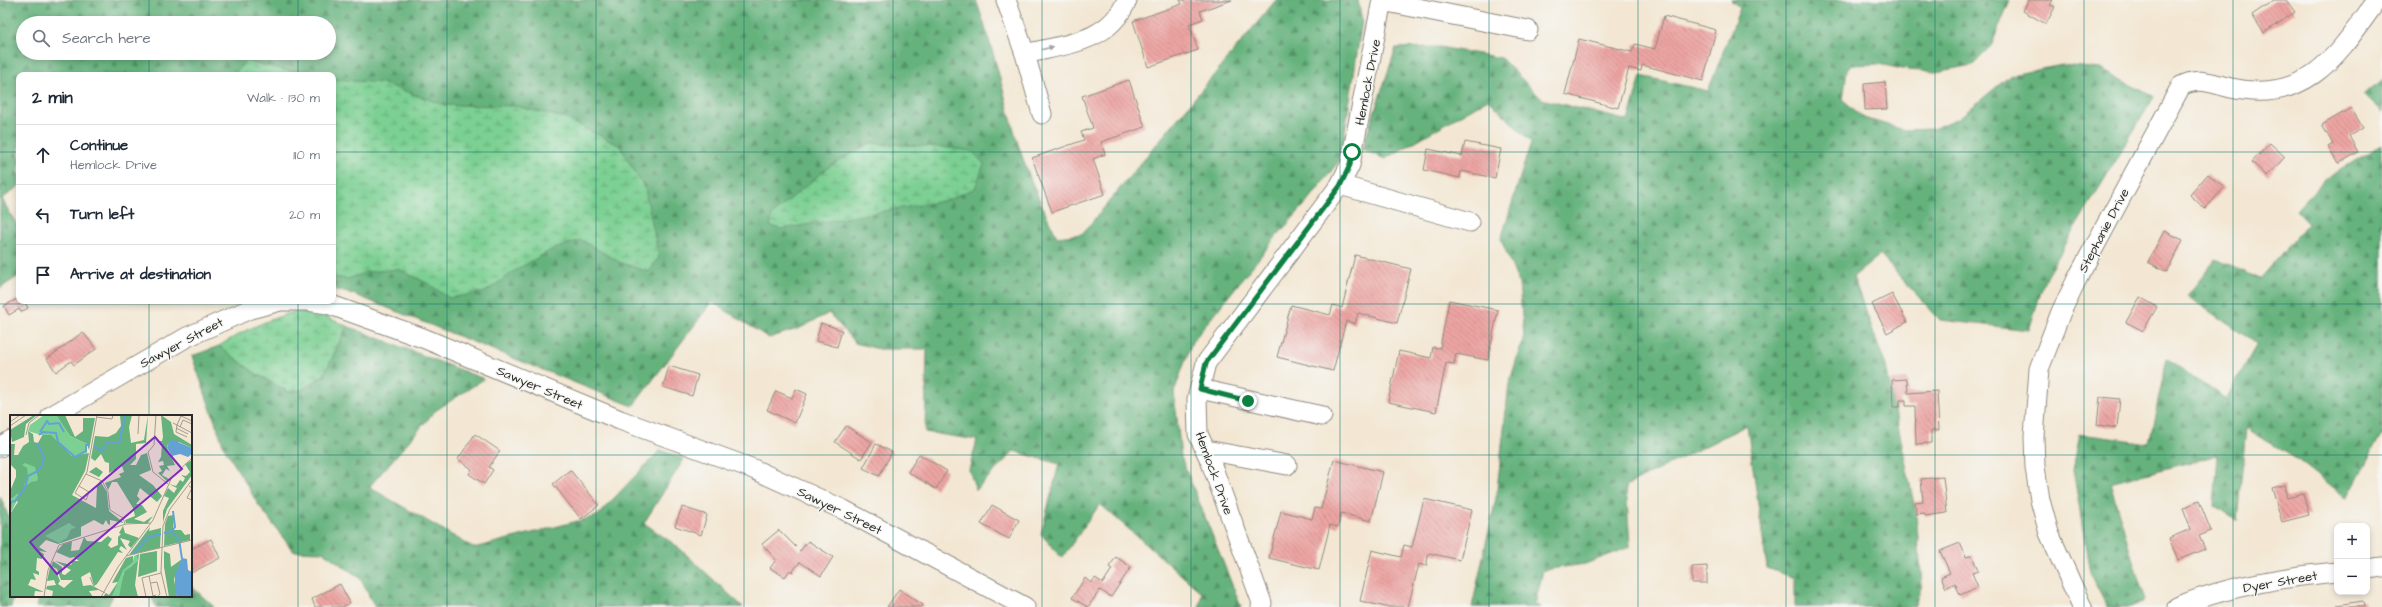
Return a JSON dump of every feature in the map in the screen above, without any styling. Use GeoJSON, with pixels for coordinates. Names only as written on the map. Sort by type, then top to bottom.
{"type":"FeatureCollection","features":[{"type":"Feature","properties":{"kind":"street"},"geometry":{"type":"LineString","coordinates":[[1006,0],[1025,54],[1042,114]]}},
{"type":"Feature","properties":{"kind":"street"},"geometry":{"type":"LineString","coordinates":[[1025,54],[1085,39],[1103,32],[1117,18],[1127,0]]}},
{"type":"Feature","properties":{"kind":"street"},"geometry":{"type":"LineString","coordinates":[[1382,0],[1528,30]]}},
{"type":"Feature","properties":{"kind":"street","name":"Hemlock Drive"},"geometry":{"type":"LineString","coordinates":[[1261,607],[1262,603],[1206,450],[1198,434],[1197,399],[1206,363],[1340,186],[1350,165],[1382,0]]}},
{"type":"Feature","properties":{"kind":"street","name":"Stephanie Drive"},"geometry":{"type":"LineString","coordinates":[[2082,607],[2049,533],[2040,500],[2034,467],[2034,430],[2039,369],[2061,312],[2181,86],[2196,80],[2233,89],[2265,90],[2288,88],[2307,80],[2333,60],[2377,0]]}},
{"type":"Feature","properties":{"kind":"street"},"geometry":{"type":"LineString","coordinates":[[1340,186],[1470,222]]}},
{"type":"Feature","properties":{"kind":"street","name":"Sawyer Street"},"geometry":{"type":"LineString","coordinates":[[53,415],[187,337],[250,309],[269,304]]}},
{"type":"Feature","properties":{"kind":"street","name":"Sawyer Street"},"geometry":{"type":"LineString","coordinates":[[328,304],[423,338],[620,420],[751,468],[844,510],[1025,607]]}},
{"type":"Feature","properties":{"kind":"street"},"geometry":{"type":"LineString","coordinates":[[1200,389],[1322,416]]}},
{"type":"Feature","properties":{"kind":"street"},"geometry":{"type":"LineString","coordinates":[[0,447],[10,441]]}},
{"type":"Feature","properties":{"kind":"street"},"geometry":{"type":"LineString","coordinates":[[1206,450],[1287,465]]}},
{"type":"Feature","properties":{"kind":"street"},"geometry":{"type":"LineString","coordinates":[[2370,569],[2382,567]]}},
{"type":"Feature","properties":{"kind":"street","name":"Dyer Street"},"geometry":{"type":"LineString","coordinates":[[2177,607],[2253,585],[2334,572]]}},
{"type":"Feature","properties":{"kind":"green space"},"geometry":{"type":"Polygon","coordinates":[[[0,0],[976,0],[1026,168],[1057,237],[1082,234],[1276,0],[1358,0],[1362,21],[1341,158],[1309,200],[1275,238],[1192,342],[1174,392],[1181,457],[1241,607],[1199,607],[1202,593],[1100,504],[1062,558],[1041,534],[1059,464],[1014,451],[976,490],[969,470],[977,440],[925,432],[927,349],[879,349],[855,343],[829,313],[800,328],[769,338],[712,302],[633,406],[353,294],[336,290],[336,72],[16,72],[16,188],[2,199],[16,224],[16,278],[0,288],[0,0]]]}},
{"type":"Feature","properties":{"kind":"green space"},"geometry":{"type":"Polygon","coordinates":[[[1731,0],[2010,0],[1991,46],[1972,65],[1936,72],[1908,70],[1878,64],[1852,65],[1847,69],[1843,100],[1864,118],[1904,130],[1933,129],[1959,118],[2011,75],[2062,65],[2100,69],[2154,97],[2046,276],[2029,330],[1940,320],[1880,255],[1853,277],[1886,366],[1916,514],[1922,585],[1914,607],[1795,607],[1795,578],[1767,568],[1747,425],[1626,486],[1630,547],[1585,564],[1543,570],[1535,605],[1541,607],[1472,607],[1496,498],[1509,384],[1524,336],[1519,284],[1501,239],[1531,142],[1488,99],[1385,159],[1362,149],[1396,48],[1439,47],[1501,58],[1542,99],[1628,121],[1641,76],[1708,91],[1740,8],[1731,0]]]}},
{"type":"Feature","properties":{"kind":"green space"},"geometry":{"type":"Polygon","coordinates":[[[246,61],[295,72],[236,72],[246,61]]]}},
{"type":"Feature","properties":{"kind":"green space"},"geometry":{"type":"Polygon","coordinates":[[[336,79],[382,83],[444,105],[515,106],[565,118],[620,146],[645,189],[659,257],[649,272],[619,262],[581,240],[551,250],[516,270],[485,292],[449,298],[427,283],[398,269],[368,272],[347,279],[336,277],[336,79]]]}},
{"type":"Feature","properties":{"kind":"green space"},"geometry":{"type":"Polygon","coordinates":[[[2382,79],[2382,112],[2364,95],[2382,79]]]}},
{"type":"Feature","properties":{"kind":"green space"},"geometry":{"type":"Polygon","coordinates":[[[870,143],[941,147],[972,151],[984,164],[975,188],[948,200],[782,229],[770,226],[772,215],[802,189],[830,166],[870,143]]]}},
{"type":"Feature","properties":{"kind":"green space"},"geometry":{"type":"Polygon","coordinates":[[[2382,144],[2382,433],[2347,498],[2298,460],[2246,428],[2237,521],[2214,505],[2218,455],[2110,483],[2145,601],[2130,607],[2107,607],[2090,573],[2073,469],[2080,434],[2149,443],[2167,359],[2226,399],[2257,344],[2187,296],[2216,259],[2260,279],[2308,224],[2296,211],[2326,179],[2382,144]]]}},
{"type":"Feature","properties":{"kind":"green space"},"geometry":{"type":"Polygon","coordinates":[[[297,311],[317,313],[347,326],[324,375],[301,390],[289,392],[255,373],[219,346],[257,326],[297,311]]]}},
{"type":"Feature","properties":{"kind":"green space"},"geometry":{"type":"Polygon","coordinates":[[[347,326],[484,379],[435,411],[369,487],[474,548],[597,516],[660,450],[684,459],[644,523],[678,547],[743,607],[375,607],[360,578],[323,552],[293,551],[258,504],[224,447],[192,356],[219,346],[255,373],[289,392],[301,390],[324,375],[347,326]]]}},
{"type":"Feature","properties":{"kind":"green space"},"geometry":{"type":"Polygon","coordinates":[[[0,496],[10,521],[10,597],[14,597],[11,607],[0,607],[0,496]]]}},
{"type":"Feature","properties":{"kind":"green space"},"geometry":{"type":"Polygon","coordinates":[[[192,587],[214,607],[156,607],[151,597],[192,597],[192,587]]]}},
{"type":"Feature","properties":{"kind":"green space"},"geometry":{"type":"Polygon","coordinates":[[[41,597],[112,597],[107,607],[36,607],[41,597]]]}},
{"type":"Feature","properties":{"kind":"building"},"geometry":{"type":"Polygon","coordinates":[[[1180,0],[1232,0],[1200,11],[1203,19],[1189,24],[1198,50],[1148,67],[1133,21],[1182,4],[1180,0]]]}},
{"type":"Feature","properties":{"kind":"building"},"geometry":{"type":"Polygon","coordinates":[[[2029,0],[2053,0],[2050,5],[2055,7],[2046,24],[2023,11],[2029,0]]]}},
{"type":"Feature","properties":{"kind":"building"},"geometry":{"type":"Polygon","coordinates":[[[2274,0],[2286,0],[2295,12],[2264,33],[2252,15],[2274,0]]]}},
{"type":"Feature","properties":{"kind":"building"},"geometry":{"type":"Polygon","coordinates":[[[1664,16],[1716,30],[1703,81],[1642,65],[1641,71],[1629,68],[1618,108],[1565,94],[1579,39],[1632,52],[1635,44],[1655,49],[1664,16]]]}},
{"type":"Feature","properties":{"kind":"building"},"geometry":{"type":"Polygon","coordinates":[[[1129,80],[1145,127],[1101,142],[1105,154],[1093,159],[1105,194],[1052,212],[1032,158],[1084,140],[1081,132],[1093,128],[1082,96],[1129,80]]]}},
{"type":"Feature","properties":{"kind":"building"},"geometry":{"type":"Polygon","coordinates":[[[1885,82],[1887,109],[1865,110],[1864,84],[1885,82]]]}},
{"type":"Feature","properties":{"kind":"building"},"geometry":{"type":"Polygon","coordinates":[[[2351,108],[2363,128],[2349,136],[2358,152],[2338,164],[2328,147],[2333,144],[2322,125],[2351,108]]]}},
{"type":"Feature","properties":{"kind":"building"},"geometry":{"type":"Polygon","coordinates":[[[1465,142],[1501,149],[1495,178],[1461,171],[1460,178],[1424,170],[1428,149],[1462,156],[1465,142]]]}},
{"type":"Feature","properties":{"kind":"building"},"geometry":{"type":"Polygon","coordinates":[[[2270,143],[2285,157],[2267,176],[2252,162],[2270,143]]]}},
{"type":"Feature","properties":{"kind":"building"},"geometry":{"type":"Polygon","coordinates":[[[2208,174],[2224,188],[2205,209],[2190,195],[2208,174]]]}},
{"type":"Feature","properties":{"kind":"building"},"geometry":{"type":"Polygon","coordinates":[[[2164,231],[2183,240],[2167,272],[2148,262],[2164,231]]]}},
{"type":"Feature","properties":{"kind":"building"},"geometry":{"type":"Polygon","coordinates":[[[1355,255],[1411,269],[1397,323],[1358,313],[1355,324],[1346,321],[1333,371],[1277,357],[1291,305],[1330,315],[1333,305],[1342,308],[1355,255]]]}},
{"type":"Feature","properties":{"kind":"building"},"geometry":{"type":"Polygon","coordinates":[[[1892,294],[1907,322],[1887,333],[1872,304],[1892,294]]]}},
{"type":"Feature","properties":{"kind":"building"},"geometry":{"type":"Polygon","coordinates":[[[2140,297],[2157,307],[2143,331],[2126,322],[2140,297]]]}},
{"type":"Feature","properties":{"kind":"building"},"geometry":{"type":"Polygon","coordinates":[[[16,300],[16,304],[26,304],[28,308],[21,312],[19,309],[9,315],[4,306],[16,300]]]}},
{"type":"Feature","properties":{"kind":"building"},"geometry":{"type":"Polygon","coordinates":[[[1449,300],[1498,310],[1488,360],[1456,354],[1454,364],[1446,363],[1436,412],[1388,402],[1399,351],[1431,358],[1433,347],[1440,348],[1449,300]]]}},
{"type":"Feature","properties":{"kind":"building"},"geometry":{"type":"Polygon","coordinates":[[[821,323],[842,330],[837,347],[816,341],[821,323]]]}},
{"type":"Feature","properties":{"kind":"building"},"geometry":{"type":"Polygon","coordinates":[[[83,332],[96,349],[74,365],[71,361],[56,372],[47,359],[83,332]]]}},
{"type":"Feature","properties":{"kind":"building"},"geometry":{"type":"Polygon","coordinates":[[[669,366],[698,375],[692,396],[663,387],[669,366]]]}},
{"type":"Feature","properties":{"kind":"building"},"geometry":{"type":"Polygon","coordinates":[[[1907,379],[1908,393],[1937,391],[1939,430],[1931,430],[1931,443],[1916,444],[1915,406],[1906,406],[1906,400],[1900,400],[1900,407],[1893,407],[1892,380],[1907,379]]]}},
{"type":"Feature","properties":{"kind":"building"},"geometry":{"type":"Polygon","coordinates":[[[796,389],[807,394],[795,423],[767,410],[776,391],[792,398],[796,389]]]}},
{"type":"Feature","properties":{"kind":"building"},"geometry":{"type":"Polygon","coordinates":[[[2100,397],[2120,399],[2117,428],[2097,425],[2100,397]]]}},
{"type":"Feature","properties":{"kind":"building"},"geometry":{"type":"Polygon","coordinates":[[[846,426],[872,442],[861,459],[835,442],[846,426]]]}},
{"type":"Feature","properties":{"kind":"building"},"geometry":{"type":"Polygon","coordinates":[[[475,434],[500,451],[489,467],[493,470],[484,484],[469,474],[472,469],[458,459],[475,434]]]}},
{"type":"Feature","properties":{"kind":"building"},"geometry":{"type":"Polygon","coordinates":[[[876,444],[892,452],[879,476],[863,468],[876,444]]]}},
{"type":"Feature","properties":{"kind":"building"},"geometry":{"type":"Polygon","coordinates":[[[919,454],[947,471],[936,489],[908,472],[919,454]]]}},
{"type":"Feature","properties":{"kind":"building"},"geometry":{"type":"Polygon","coordinates":[[[1334,460],[1383,472],[1371,521],[1341,513],[1338,527],[1330,525],[1319,570],[1269,558],[1281,511],[1312,519],[1315,508],[1321,509],[1334,460]]]}},
{"type":"Feature","properties":{"kind":"building"},"geometry":{"type":"Polygon","coordinates":[[[570,470],[599,505],[581,519],[553,484],[570,470]]]}},
{"type":"Feature","properties":{"kind":"building"},"geometry":{"type":"Polygon","coordinates":[[[1943,477],[1947,513],[1925,516],[1925,513],[1916,514],[1915,502],[1923,501],[1921,479],[1943,477]]]}},
{"type":"Feature","properties":{"kind":"building"},"geometry":{"type":"Polygon","coordinates":[[[2284,485],[2287,498],[2303,494],[2309,515],[2282,522],[2272,488],[2284,485]]]}},
{"type":"Feature","properties":{"kind":"building"},"geometry":{"type":"Polygon","coordinates":[[[1424,499],[1472,510],[1460,560],[1429,553],[1426,566],[1419,564],[1408,607],[1386,607],[1360,601],[1372,550],[1401,557],[1404,545],[1412,547],[1424,499]]]}},
{"type":"Feature","properties":{"kind":"building"},"geometry":{"type":"Polygon","coordinates":[[[2199,501],[2211,531],[2199,536],[2205,549],[2178,560],[2169,538],[2191,529],[2183,508],[2199,501]]]}},
{"type":"Feature","properties":{"kind":"building"},"geometry":{"type":"Polygon","coordinates":[[[992,505],[1019,520],[1009,539],[981,524],[992,505]]]}},
{"type":"Feature","properties":{"kind":"building"},"geometry":{"type":"Polygon","coordinates":[[[682,507],[707,515],[701,535],[675,526],[682,507]]]}},
{"type":"Feature","properties":{"kind":"building"},"geometry":{"type":"Polygon","coordinates":[[[779,530],[800,551],[808,541],[833,557],[821,576],[800,562],[792,572],[790,570],[785,577],[770,568],[776,560],[762,544],[779,530]]]}},
{"type":"Feature","properties":{"kind":"building"},"geometry":{"type":"Polygon","coordinates":[[[211,539],[220,558],[192,572],[192,548],[211,539]]]}},
{"type":"Feature","properties":{"kind":"building"},"geometry":{"type":"Polygon","coordinates":[[[1960,543],[1966,557],[1972,555],[1978,571],[1972,573],[1978,587],[1960,595],[1955,583],[1946,588],[1941,577],[1950,573],[1940,551],[1960,543]]]}},
{"type":"Feature","properties":{"kind":"building"},"geometry":{"type":"Polygon","coordinates":[[[1116,557],[1131,567],[1111,597],[1100,590],[1088,607],[1072,598],[1085,578],[1091,583],[1095,578],[1103,583],[1112,569],[1109,567],[1116,557]]]}},
{"type":"Feature","properties":{"kind":"building"},"geometry":{"type":"Polygon","coordinates":[[[1707,566],[1707,583],[1692,583],[1692,567],[1707,566]]]}},
{"type":"Feature","properties":{"kind":"building"},"geometry":{"type":"Polygon","coordinates":[[[340,584],[350,603],[342,607],[315,607],[312,599],[340,584]]]}},
{"type":"Feature","properties":{"kind":"building"},"geometry":{"type":"Polygon","coordinates":[[[899,589],[923,605],[922,607],[887,607],[899,589]]]}},
{"type":"Feature","properties":{"kind":"building"},"geometry":{"type":"Polygon","coordinates":[[[2363,601],[2364,607],[2338,607],[2337,605],[2363,601]]]}},
{"type":"Feature","properties":{"kind":"route"},"geometry":{"type":"LineString","coordinates":[[1248,401],[1200,389],[1206,363],[1340,186],[1350,165],[1352,152]]}}]}
